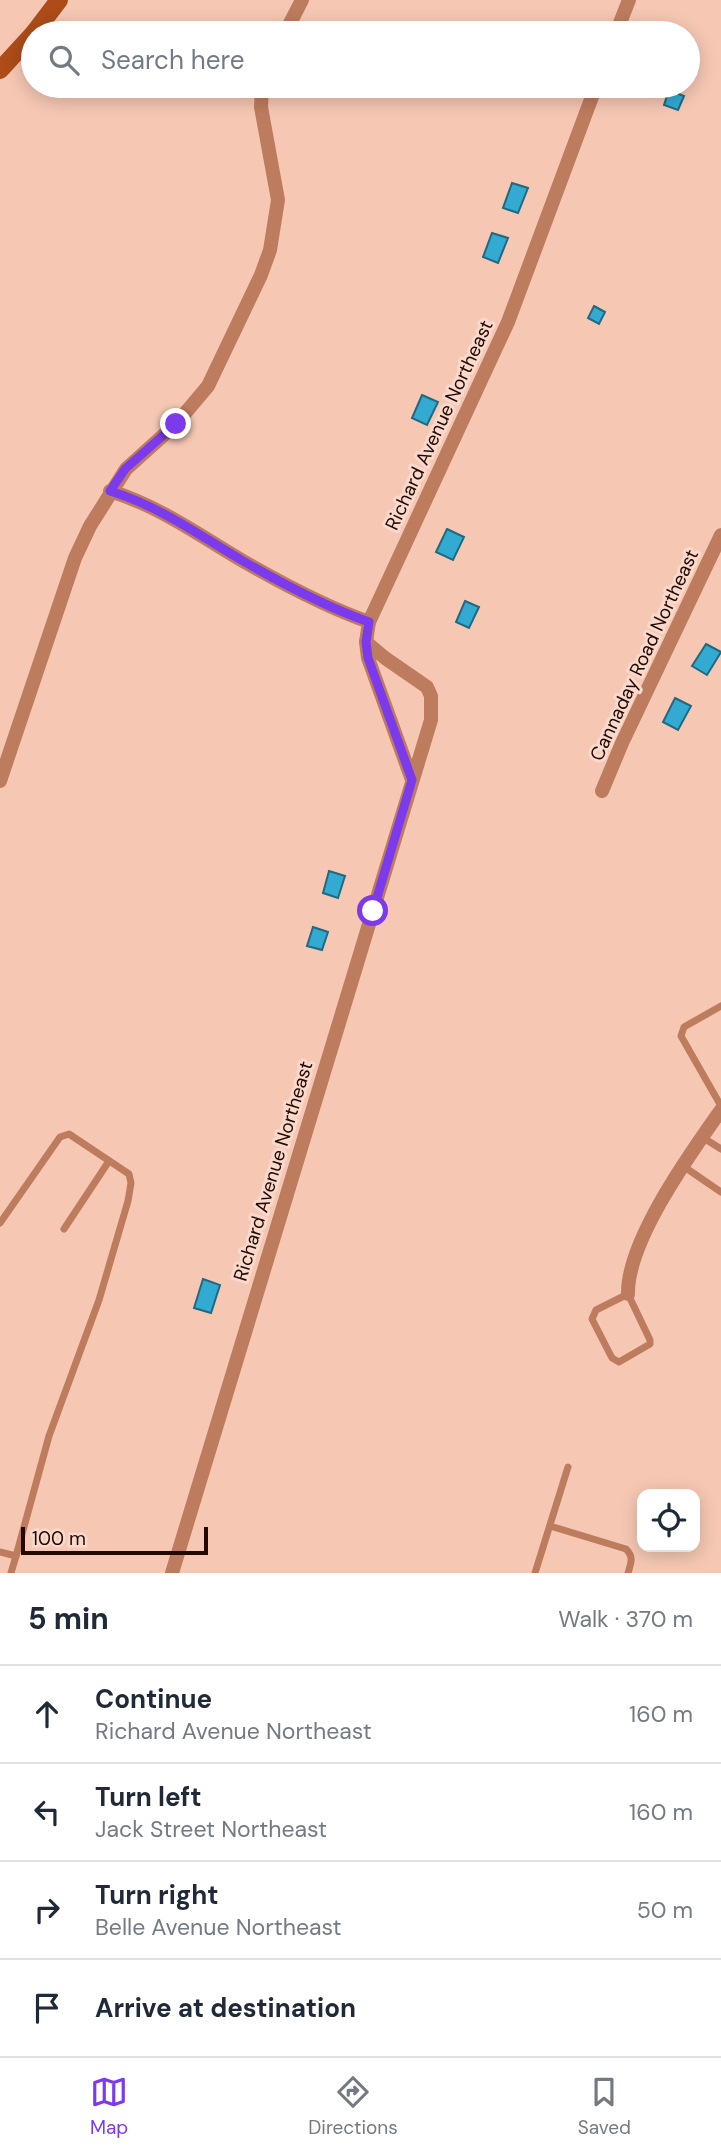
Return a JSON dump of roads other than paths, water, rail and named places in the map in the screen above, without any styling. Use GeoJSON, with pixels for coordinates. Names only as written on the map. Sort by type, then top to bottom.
{"type":"FeatureCollection","features":[{"type":"Feature","properties":{"kind":"street"},"geometry":{"type":"LineString","coordinates":[[44,21],[59,0]]}},
{"type":"Feature","properties":{"kind":"street"},"geometry":{"type":"LineString","coordinates":[[291,21],[302,0]]}},
{"type":"Feature","properties":{"kind":"street"},"geometry":{"type":"LineString","coordinates":[[621,21],[629,0]]}},
{"type":"Feature","properties":{"kind":"street"},"geometry":{"type":"LineString","coordinates":[[0,70],[21,48]]}},
{"type":"Feature","properties":{"kind":"street"},"geometry":{"type":"LineString","coordinates":[[0,781],[75,558],[90,526],[125,469],[185,415],[208,386],[261,275],[270,250],[278,200],[261,98]]}},
{"type":"Feature","properties":{"kind":"street","name":"Richard Avenue Northeast"},"geometry":{"type":"LineString","coordinates":[[412,780],[368,658],[366,642],[369,622],[453,445],[518,298],[592,98]]}},
{"type":"Feature","properties":{"kind":"street"},"geometry":{"type":"LineString","coordinates":[[110,491],[153,506],[245,562],[335,609],[369,622]]}},
{"type":"Feature","properties":{"kind":"street","name":"Cannaday Road Northeast"},"geometry":{"type":"LineString","coordinates":[[603,792],[622,743],[721,535]]}},
{"type":"Feature","properties":{"kind":"street","name":"Richard Avenue Northeast"},"geometry":{"type":"LineString","coordinates":[[172,1573],[431,720],[431,696],[423,683],[366,642]]}},
{"type":"Feature","properties":{"kind":"street"},"geometry":{"type":"LineString","coordinates":[[628,1294],[631,1273],[642,1240],[657,1209],[721,1108]]}},
{"type":"Feature","properties":{"kind":"lane"},"geometry":{"type":"LineString","coordinates":[[721,1006],[684,1027],[681,1036],[721,1108]]}},
{"type":"Feature","properties":{"kind":"lane"},"geometry":{"type":"LineString","coordinates":[[0,1223],[60,1137],[69,1134],[129,1174],[131,1183],[128,1201],[99,1300],[49,1436],[11,1573]]}},
{"type":"Feature","properties":{"kind":"lane"},"geometry":{"type":"LineString","coordinates":[[702,1137],[721,1149]]}},
{"type":"Feature","properties":{"kind":"lane"},"geometry":{"type":"LineString","coordinates":[[64,1228],[109,1161]]}},
{"type":"Feature","properties":{"kind":"lane"},"geometry":{"type":"LineString","coordinates":[[683,1166],[721,1192]]}},
{"type":"Feature","properties":{"kind":"lane"},"geometry":{"type":"LineString","coordinates":[[628,1294],[650,1344],[619,1362],[612,1358],[592,1319],[596,1310],[628,1294]]}},
{"type":"Feature","properties":{"kind":"lane"},"geometry":{"type":"LineString","coordinates":[[535,1573],[568,1467]]}},
{"type":"Feature","properties":{"kind":"lane"},"geometry":{"type":"LineString","coordinates":[[550,1526],[626,1549],[632,1560],[628,1573]]}},
{"type":"Feature","properties":{"kind":"lane"},"geometry":{"type":"LineString","coordinates":[[0,1552],[16,1556]]}}]}
